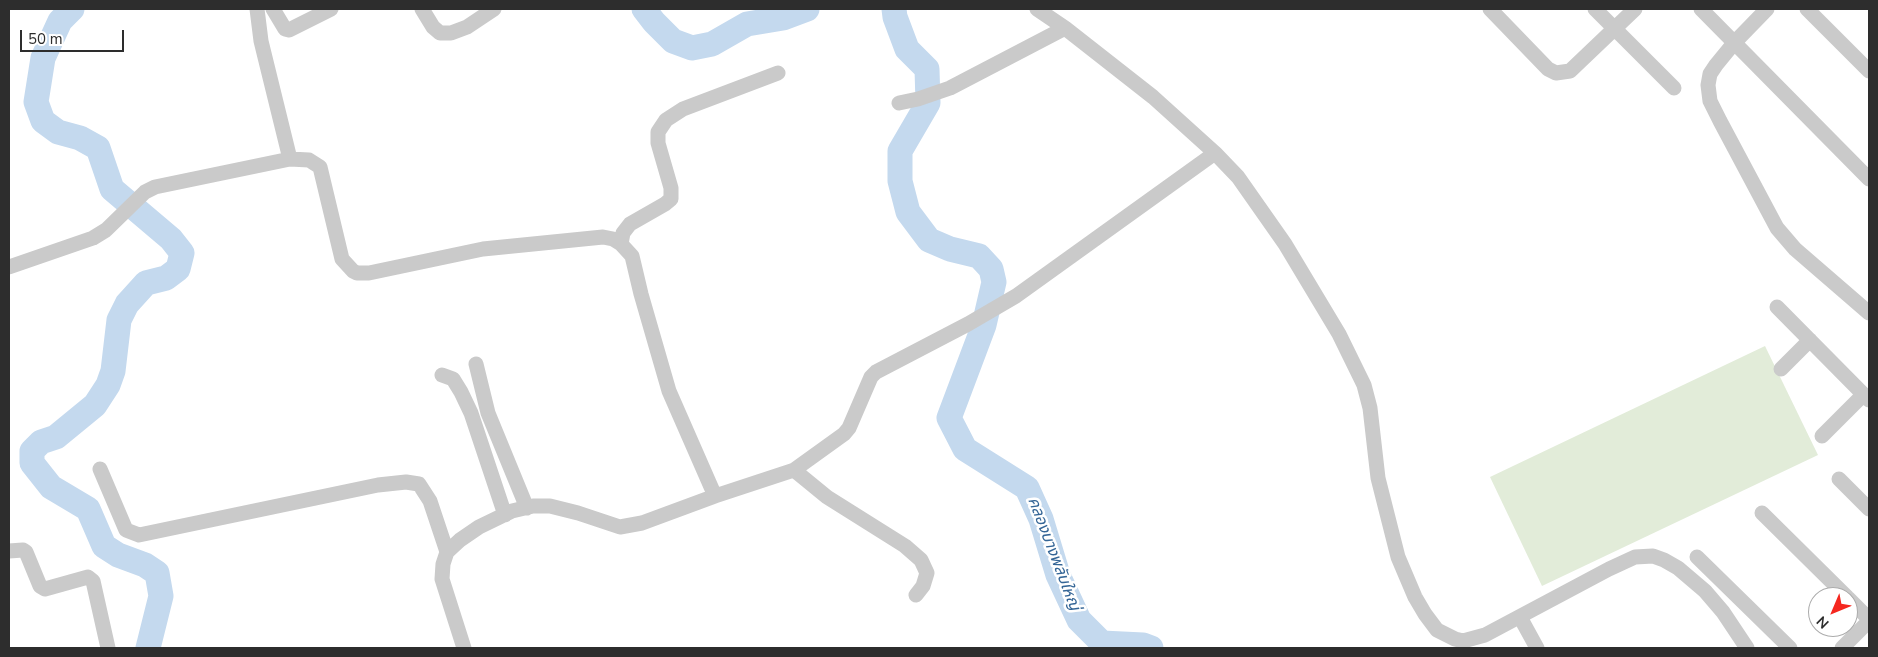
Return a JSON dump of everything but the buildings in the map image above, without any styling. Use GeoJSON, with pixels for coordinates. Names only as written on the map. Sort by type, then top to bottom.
{"type":"FeatureCollection","features":[{"type":"Feature","properties":{"kind":"street"},"geometry":{"type":"LineString","coordinates":[[258,9],[261,41],[290,159]]}},
{"type":"Feature","properties":{"kind":"street"},"geometry":{"type":"LineString","coordinates":[[272,9],[285,28],[289,30],[331,9]]}},
{"type":"Feature","properties":{"kind":"street"},"geometry":{"type":"LineString","coordinates":[[422,9],[432,27],[440,33],[451,33],[467,26],[494,9]]}},
{"type":"Feature","properties":{"kind":"street"},"geometry":{"type":"LineString","coordinates":[[1037,9],[1065,28],[1153,97],[1215,153],[1238,177],[1285,244],[1339,334],[1364,385],[1370,408],[1378,478],[1398,557],[1415,597],[1437,630],[1469,644],[1608,569],[1635,557],[1653,556],[1678,568],[1705,591],[1723,612],[1747,648]]}},
{"type":"Feature","properties":{"kind":"street"},"geometry":{"type":"LineString","coordinates":[[1490,9],[1548,69],[1556,73],[1570,71],[1635,9]]}},
{"type":"Feature","properties":{"kind":"street"},"geometry":{"type":"LineString","coordinates":[[1595,9],[1674,88]]}},
{"type":"Feature","properties":{"kind":"street"},"geometry":{"type":"LineString","coordinates":[[1701,9],[1869,179]]}},
{"type":"Feature","properties":{"kind":"street"},"geometry":{"type":"LineString","coordinates":[[1768,9],[1734,43],[1710,74],[1708,84],[1710,101],[1777,228],[1795,249],[1869,313]]}},
{"type":"Feature","properties":{"kind":"street"},"geometry":{"type":"LineString","coordinates":[[1807,9],[1869,71]]}},
{"type":"Feature","properties":{"kind":"street"},"geometry":{"type":"LineString","coordinates":[[899,102],[918,99],[950,88],[1065,28]]}},
{"type":"Feature","properties":{"kind":"street"},"geometry":{"type":"LineString","coordinates":[[622,244],[623,233],[630,224],[665,204],[671,198],[671,188],[658,143],[658,132],[666,120],[683,109],[778,72]]}},
{"type":"Feature","properties":{"kind":"street"},"geometry":{"type":"LineString","coordinates":[[447,552],[479,527],[505,515],[533,506],[550,506],[620,527],[642,523],[794,470],[844,434],[871,377],[876,372],[968,324],[1016,296],[1215,153]]}},
{"type":"Feature","properties":{"kind":"street"},"geometry":{"type":"LineString","coordinates":[[9,267],[93,238],[106,230],[145,192],[155,187],[290,159],[309,160],[320,167],[342,258],[357,273],[369,273],[483,249],[602,237],[613,239],[622,244],[632,256],[669,391],[715,496]]}},
{"type":"Feature","properties":{"kind":"street"},"geometry":{"type":"LineString","coordinates":[[1778,307],[1866,398],[1822,436]]}},
{"type":"Feature","properties":{"kind":"street"},"geometry":{"type":"LineString","coordinates":[[1781,369],[1810,340]]}},
{"type":"Feature","properties":{"kind":"street"},"geometry":{"type":"LineString","coordinates":[[476,364],[488,413],[526,508]]}},
{"type":"Feature","properties":{"kind":"street"},"geometry":{"type":"LineString","coordinates":[[442,376],[453,379],[462,392],[471,412],[505,515]]}},
{"type":"Feature","properties":{"kind":"street"},"geometry":{"type":"LineString","coordinates":[[100,469],[126,530],[139,535],[378,485],[406,482],[419,484],[430,501],[447,552],[442,579],[464,648]]}},
{"type":"Feature","properties":{"kind":"street"},"geometry":{"type":"LineString","coordinates":[[794,470],[827,497],[905,546],[921,560],[927,573],[923,586],[916,595]]}},
{"type":"Feature","properties":{"kind":"street"},"geometry":{"type":"LineString","coordinates":[[1839,478],[1869,510]]}},
{"type":"Feature","properties":{"kind":"street"},"geometry":{"type":"LineString","coordinates":[[1762,513],[1837,587]]}},
{"type":"Feature","properties":{"kind":"street"},"geometry":{"type":"LineString","coordinates":[[9,551],[23,550],[26,552],[40,586],[45,589],[88,577],[93,581],[108,648]]}},
{"type":"Feature","properties":{"kind":"street"},"geometry":{"type":"LineString","coordinates":[[1697,557],[1790,648]]}},
{"type":"Feature","properties":{"kind":"street"},"geometry":{"type":"LineString","coordinates":[[1842,648],[1869,620],[1858,608]]}},
{"type":"Feature","properties":{"kind":"street"},"geometry":{"type":"LineString","coordinates":[[1520,617],[1537,648]]}},
{"type":"Feature","properties":{"kind":"green space"},"geometry":{"type":"Polygon","coordinates":[[[1765,346],[1818,455],[1542,586],[1490,477],[1765,346]]]}},
{"type":"Feature","properties":{"kind":"waterway"},"geometry":{"type":"LineString","coordinates":[[72,9],[60,21],[43,58],[36,102],[43,121],[58,132],[80,138],[98,148],[112,189],[171,239],[182,253],[178,269],[166,278],[146,283],[127,304],[119,320],[113,371],[108,385],[95,405],[56,437],[41,442],[32,451],[32,463],[51,487],[88,509],[104,546],[118,555],[145,565],[157,573],[161,596],[148,648]]}},
{"type":"Feature","properties":{"kind":"waterway","name":"คลองบางพลับใหญ่"},"geometry":{"type":"LineString","coordinates":[[644,9],[673,41],[692,48],[712,44],[747,24],[783,18],[807,9]]}},
{"type":"Feature","properties":{"kind":"waterway","name":"คลองบางพลับใหญ่"},"geometry":{"type":"LineString","coordinates":[[894,9],[895,17],[907,49],[927,69],[928,103],[900,151],[900,181],[908,212],[929,240],[950,249],[979,256],[991,269],[994,282],[984,325],[949,418],[965,449],[1027,488],[1041,519],[1058,575],[1079,620],[1102,643],[1143,645],[1151,648]]}}]}
